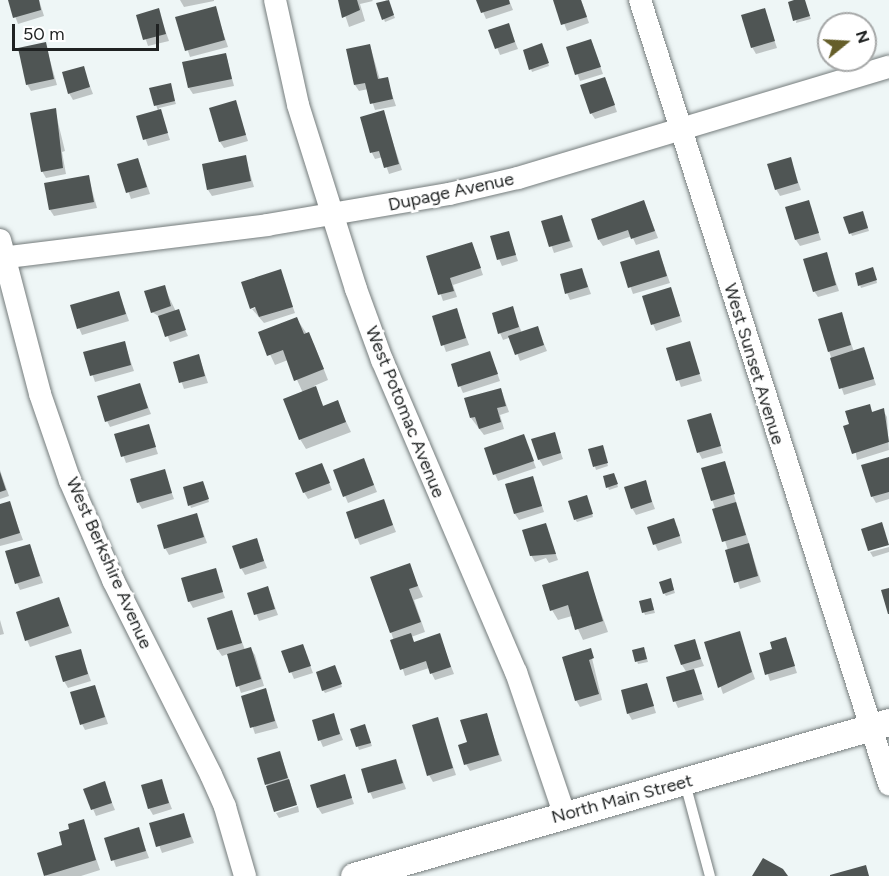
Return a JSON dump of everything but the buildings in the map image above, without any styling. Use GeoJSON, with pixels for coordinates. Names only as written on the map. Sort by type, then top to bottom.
{"type":"FeatureCollection","features":[{"type":"Feature","properties":{"kind":"street","name":"West Potomac Avenue"},"geometry":{"type":"LineString","coordinates":[[275,0],[298,105],[331,215],[382,360],[516,672],[564,813]]}},
{"type":"Feature","properties":{"kind":"street","name":"West Sunset Avenue"},"geometry":{"type":"LineString","coordinates":[[640,0],[680,128],[879,725],[889,784]]}},
{"type":"Feature","properties":{"kind":"street","name":"Dupage Avenue"},"geometry":{"type":"LineString","coordinates":[[1,252],[331,215],[518,178],[889,67]]}},
{"type":"Feature","properties":{"kind":"street","name":"West Berkshire Avenue"},"geometry":{"type":"LineString","coordinates":[[1,252],[40,394],[70,481],[118,590],[211,775],[225,807],[245,876]]}},
{"type":"Feature","properties":{"kind":"street","name":"North Main Street"},"geometry":{"type":"LineString","coordinates":[[354,876],[564,813],[685,783],[879,725]]}},
{"type":"Feature","properties":{"kind":"lane"},"geometry":{"type":"LineString","coordinates":[[685,783],[710,876]]}}]}
